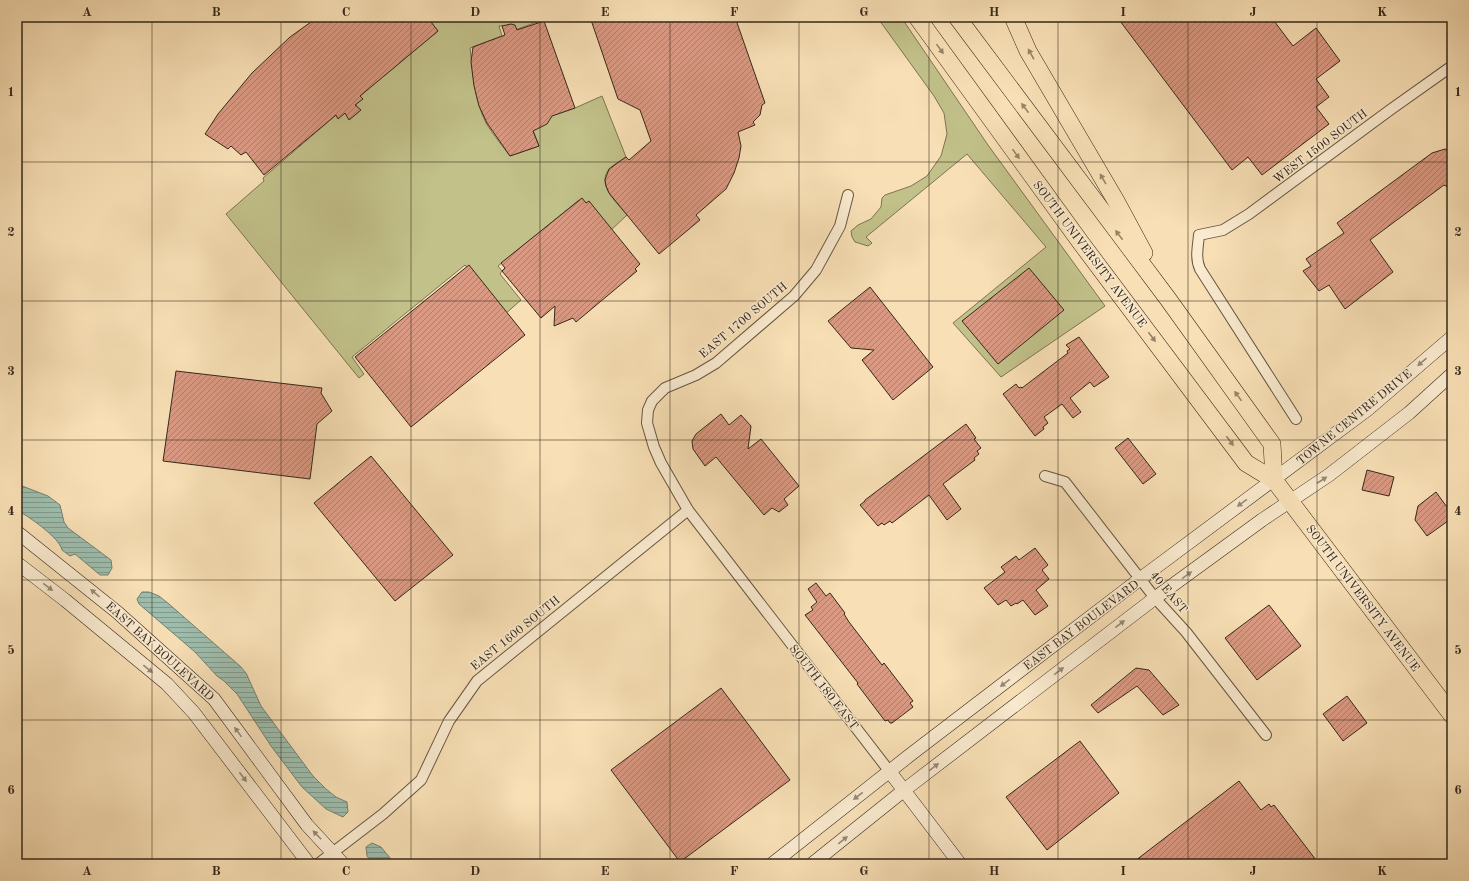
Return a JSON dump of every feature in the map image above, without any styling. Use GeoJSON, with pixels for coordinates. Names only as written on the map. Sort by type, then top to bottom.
{"type":"FeatureCollection","features":[{"type":"Feature","properties":{"kind":"highway","name":"SOUTH UNIVERSITY AVENUE"},"geometry":{"type":"LineString","coordinates":[[917,17],[1081,243],[1246,463],[1274,480],[1452,715]]}},
{"type":"Feature","properties":{"kind":"highway"},"geometry":{"type":"LineString","coordinates":[[957,17],[1168,299],[1272,444],[1274,480]]}},
{"type":"Feature","properties":{"kind":"highway"},"geometry":{"type":"LineString","coordinates":[[1013,17],[1028,50],[1116,201],[1168,299]]}},
{"type":"Feature","properties":{"kind":"street","name":"WEST 1500 SOUTH"},"geometry":{"type":"LineString","coordinates":[[1296,419],[1200,269],[1197,257],[1199,235],[1223,230],[1249,214],[1452,66]]}},
{"type":"Feature","properties":{"kind":"street","name":"EAST 1700 SOUTH"},"geometry":{"type":"LineString","coordinates":[[688,510],[661,463],[654,447],[647,423],[648,410],[652,400],[665,388],[696,375],[716,363],[794,296],[816,270],[840,226],[848,195]]}},
{"type":"Feature","properties":{"kind":"street","name":"TOWNE CENTRE DRIVE"},"geometry":{"type":"LineString","coordinates":[[1274,480],[1367,410],[1452,337]]}},
{"type":"Feature","properties":{"kind":"street"},"geometry":{"type":"LineString","coordinates":[[1289,501],[1327,477],[1402,419],[1452,374]]}},
{"type":"Feature","properties":{"kind":"street","name":"40 EAST"},"geometry":{"type":"LineString","coordinates":[[1045,476],[1065,482],[1155,598],[1186,632],[1266,735]]}},
{"type":"Feature","properties":{"kind":"street","name":"EAST BAY BOULEVARD"},"geometry":{"type":"LineString","coordinates":[[772,864],[1140,579],[1274,480]]}},
{"type":"Feature","properties":{"kind":"street","name":"EAST BAY BOULEVARD"},"geometry":{"type":"LineString","coordinates":[[812,864],[903,791],[1155,598],[1289,501]]}},
{"type":"Feature","properties":{"kind":"street","name":"SOUTH 180 EAST"},"geometry":{"type":"LineString","coordinates":[[688,510],[960,864]]}},
{"type":"Feature","properties":{"kind":"street","name":"EAST 1600 SOUTH"},"geometry":{"type":"LineString","coordinates":[[318,864],[383,814],[421,780],[449,721],[477,681],[688,510]]}},
{"type":"Feature","properties":{"kind":"street","name":"EAST BAY BOULEVARD"},"geometry":{"type":"LineString","coordinates":[[17,532],[118,612],[214,699],[307,825],[343,864]]}},
{"type":"Feature","properties":{"kind":"street","name":"EAST BAY BOULEVARD"},"geometry":{"type":"LineString","coordinates":[[17,563],[65,600],[167,684],[194,713],[309,864]]}},
{"type":"Feature","properties":{"kind":"shaded area"},"geometry":{"type":"Polygon","coordinates":[[[427,17],[544,17],[545,19],[515,30],[513,25],[499,26],[502,36],[470,48],[475,86],[482,114],[486,123],[510,156],[539,146],[533,130],[548,117],[575,108],[602,96],[626,157],[610,168],[606,174],[606,187],[613,199],[627,215],[609,232],[579,200],[498,266],[502,271],[500,274],[521,300],[504,315],[465,265],[352,357],[364,374],[359,378],[226,214],[264,181],[263,178],[336,115],[338,118],[345,113],[350,119],[360,111],[356,105],[362,99],[360,96],[438,31],[427,17]]]}},
{"type":"Feature","properties":{"kind":"shaded area"},"geometry":{"type":"Polygon","coordinates":[[[877,17],[901,17],[988,145],[1105,306],[1001,377],[953,323],[1046,247],[967,154],[866,237],[872,243],[868,246],[855,242],[852,237],[851,231],[858,225],[871,219],[881,207],[882,198],[885,195],[911,186],[927,176],[941,156],[947,134],[944,113],[934,96],[877,17]]]}},
{"type":"Feature","properties":{"kind":"shaded area"},"geometry":{"type":"Polygon","coordinates":[[[17,484],[48,496],[60,505],[64,522],[68,528],[111,560],[112,568],[108,575],[100,575],[75,554],[70,556],[62,550],[60,545],[50,534],[36,522],[17,510],[17,484]]]}},
{"type":"Feature","properties":{"kind":"shaded area"},"geometry":{"type":"Polygon","coordinates":[[[142,592],[149,592],[159,596],[240,666],[246,673],[261,706],[313,776],[336,797],[347,802],[348,812],[343,817],[326,809],[302,787],[271,746],[237,694],[217,676],[195,652],[139,604],[137,599],[142,592]]]}},
{"type":"Feature","properties":{"kind":"shaded area"},"geometry":{"type":"Polygon","coordinates":[[[372,843],[381,847],[395,864],[373,864],[367,856],[366,847],[372,843]]]}},
{"type":"Feature","properties":{"kind":"building"},"geometry":{"type":"Polygon","coordinates":[[[318,17],[427,17],[438,31],[360,96],[363,99],[355,105],[361,110],[349,120],[345,113],[338,119],[336,115],[264,175],[246,152],[241,155],[231,146],[228,149],[205,134],[218,114],[252,73],[290,37],[318,17]]]}},
{"type":"Feature","properties":{"kind":"building"},"geometry":{"type":"Polygon","coordinates":[[[590,17],[735,17],[765,103],[762,105],[760,115],[753,122],[755,125],[738,132],[741,146],[739,158],[726,189],[696,215],[700,220],[659,254],[609,193],[606,186],[605,180],[609,169],[626,157],[629,160],[651,141],[640,110],[618,99],[590,17]]]}},
{"type":"Feature","properties":{"kind":"building"},"geometry":{"type":"Polygon","coordinates":[[[1117,17],[1271,17],[1293,46],[1316,28],[1340,61],[1316,79],[1329,97],[1316,107],[1329,124],[1262,175],[1248,157],[1232,170],[1117,17]]]}},
{"type":"Feature","properties":{"kind":"building"},"geometry":{"type":"Polygon","coordinates":[[[544,21],[575,108],[552,116],[547,124],[533,131],[539,146],[510,156],[487,123],[479,106],[474,86],[471,62],[473,47],[505,35],[502,26],[511,24],[515,25],[517,30],[544,21]]]}},
{"type":"Feature","properties":{"kind":"building"},"geometry":{"type":"Polygon","coordinates":[[[1445,149],[1452,152],[1452,189],[1444,185],[1370,240],[1393,272],[1345,309],[1329,285],[1319,291],[1303,271],[1311,266],[1306,259],[1344,233],[1337,223],[1432,153],[1445,149]]]}},
{"type":"Feature","properties":{"kind":"building"},"geometry":{"type":"Polygon","coordinates":[[[582,198],[586,203],[589,201],[640,264],[635,269],[637,271],[576,322],[573,318],[554,326],[555,306],[541,318],[502,271],[505,268],[501,263],[582,198]]]}},
{"type":"Feature","properties":{"kind":"building"},"geometry":{"type":"Polygon","coordinates":[[[469,265],[525,335],[411,427],[355,357],[469,265]]]}},
{"type":"Feature","properties":{"kind":"building"},"geometry":{"type":"Polygon","coordinates":[[[1029,268],[1064,310],[998,364],[962,321],[1029,268]]]}},
{"type":"Feature","properties":{"kind":"building"},"geometry":{"type":"Polygon","coordinates":[[[870,287],[933,367],[893,400],[862,360],[874,350],[851,348],[828,321],[870,287]]]}},
{"type":"Feature","properties":{"kind":"building"},"geometry":{"type":"Polygon","coordinates":[[[1079,337],[1109,377],[1094,387],[1090,382],[1070,398],[1081,412],[1073,418],[1062,404],[1044,417],[1048,423],[1043,427],[1044,429],[1035,436],[1003,394],[1016,384],[1019,388],[1022,388],[1068,353],[1067,351],[1070,349],[1066,345],[1079,337]]]}},
{"type":"Feature","properties":{"kind":"building"},"geometry":{"type":"Polygon","coordinates":[[[176,371],[322,388],[321,393],[332,411],[317,424],[310,479],[163,461],[176,371]]]}},
{"type":"Feature","properties":{"kind":"building"},"geometry":{"type":"Polygon","coordinates":[[[721,414],[729,425],[741,415],[751,426],[748,449],[761,439],[799,486],[784,499],[788,505],[779,512],[772,508],[764,515],[716,457],[705,466],[693,449],[692,441],[696,434],[721,414]]]}},
{"type":"Feature","properties":{"kind":"building"},"geometry":{"type":"Polygon","coordinates":[[[966,424],[981,448],[977,451],[979,454],[974,458],[975,460],[943,484],[961,509],[947,520],[929,495],[892,523],[890,521],[884,525],[882,523],[878,526],[860,505],[966,424]]]}},
{"type":"Feature","properties":{"kind":"building"},"geometry":{"type":"Polygon","coordinates":[[[1128,438],[1156,474],[1143,484],[1115,448],[1128,438]]]}},
{"type":"Feature","properties":{"kind":"building"},"geometry":{"type":"Polygon","coordinates":[[[371,456],[453,555],[395,601],[314,503],[371,456]]]}},
{"type":"Feature","properties":{"kind":"building"},"geometry":{"type":"Polygon","coordinates":[[[1367,470],[1394,477],[1389,496],[1362,490],[1367,470]]]}},
{"type":"Feature","properties":{"kind":"building"},"geometry":{"type":"Polygon","coordinates":[[[1436,492],[1452,514],[1452,518],[1427,536],[1415,520],[1418,506],[1436,492]]]}},
{"type":"Feature","properties":{"kind":"building"},"geometry":{"type":"Polygon","coordinates":[[[1035,548],[1048,565],[1042,570],[1049,579],[1036,590],[1048,606],[1035,615],[1023,600],[1011,606],[1006,600],[998,605],[984,588],[1005,572],[1001,567],[1016,556],[1019,560],[1035,548]]]}},
{"type":"Feature","properties":{"kind":"building"},"geometry":{"type":"Polygon","coordinates":[[[816,583],[826,596],[830,593],[845,613],[844,614],[849,622],[882,665],[884,663],[913,701],[910,703],[913,707],[892,723],[888,720],[885,721],[857,684],[858,683],[805,615],[813,610],[811,607],[817,602],[808,589],[816,583]]]}},
{"type":"Feature","properties":{"kind":"building"},"geometry":{"type":"Polygon","coordinates":[[[1269,605],[1301,646],[1257,680],[1225,638],[1269,605]]]}},
{"type":"Feature","properties":{"kind":"building"},"geometry":{"type":"Polygon","coordinates":[[[1136,668],[1149,670],[1179,705],[1163,715],[1137,686],[1098,713],[1091,705],[1136,668]]]}},
{"type":"Feature","properties":{"kind":"building"},"geometry":{"type":"Polygon","coordinates":[[[721,688],[790,780],[680,862],[611,770],[721,688]]]}},
{"type":"Feature","properties":{"kind":"building"},"geometry":{"type":"Polygon","coordinates":[[[1347,696],[1367,723],[1343,741],[1323,714],[1347,696]]]}},
{"type":"Feature","properties":{"kind":"building"},"geometry":{"type":"Polygon","coordinates":[[[1080,741],[1119,793],[1047,850],[1006,797],[1080,741]]]}},
{"type":"Feature","properties":{"kind":"building"},"geometry":{"type":"Polygon","coordinates":[[[1239,781],[1261,810],[1269,804],[1271,807],[1274,805],[1319,864],[1131,864],[1239,781]]]}}]}
